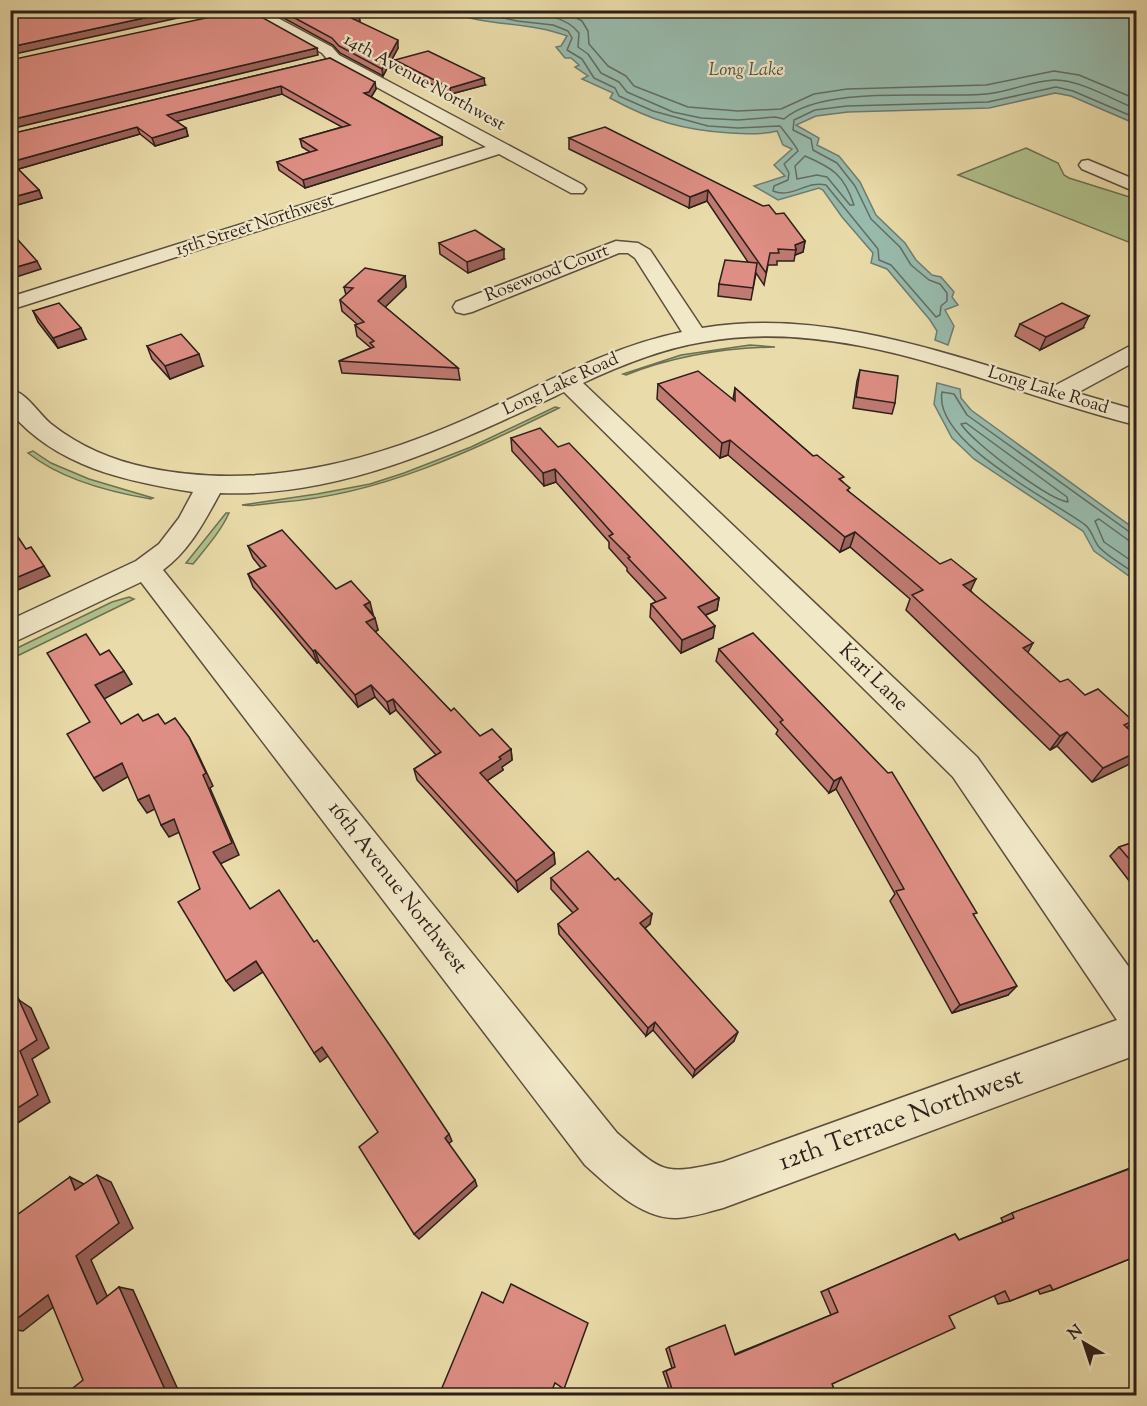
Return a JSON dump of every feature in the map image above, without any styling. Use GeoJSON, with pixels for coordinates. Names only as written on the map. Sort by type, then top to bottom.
{"type":"FeatureCollection","features":[{"type":"Feature","properties":{"kind":"street","name":"14th Avenue Northwest"},"geometry":{"type":"LineString","coordinates":[[245,11],[327,51],[334,58],[577,189]]}},
{"type":"Feature","properties":{"kind":"street"},"geometry":{"type":"LineString","coordinates":[[311,64],[334,58]]}},
{"type":"Feature","properties":{"kind":"street","name":"15th Street Northwest"},"geometry":{"type":"LineString","coordinates":[[10,304],[500,148]]}},
{"type":"Feature","properties":{"kind":"street"},"geometry":{"type":"LineString","coordinates":[[1088,165],[1137,187]]}},
{"type":"Feature","properties":{"kind":"street","name":"Rosewood Court"},"geometry":{"type":"LineString","coordinates":[[464,307],[616,247],[641,242],[643,254],[696,336]]}},
{"type":"Feature","properties":{"kind":"street","name":"Long Lake Road"},"geometry":{"type":"LineString","coordinates":[[10,396],[36,425],[59,444],[90,460],[167,481],[212,485],[293,481],[375,464],[456,434],[617,358],[696,336],[758,331],[851,338],[899,347],[1137,418]]}},
{"type":"Feature","properties":{"kind":"street"},"geometry":{"type":"LineString","coordinates":[[1057,394],[1137,352]]}},
{"type":"Feature","properties":{"kind":"street","name":"Kari Lane"},"geometry":{"type":"LineString","coordinates":[[567,381],[965,767],[1137,1011]]}},
{"type":"Feature","properties":{"kind":"street"},"geometry":{"type":"LineString","coordinates":[[10,633],[146,568],[169,551],[190,523],[212,485]]}},
{"type":"Feature","properties":{"kind":"street","name":"16th Avenue Northwest"},"geometry":{"type":"LineString","coordinates":[[146,568],[601,1149],[628,1173],[662,1193]]}},
{"type":"Feature","properties":{"kind":"street","name":"12th Terrace Northwest"},"geometry":{"type":"LineString","coordinates":[[662,1193],[691,1192],[723,1185],[1137,1034]]}},
{"type":"Feature","properties":{"kind":"green space"},"geometry":{"type":"Polygon","coordinates":[[[1026,148],[1058,163],[1064,175],[1069,178],[1136,199],[1136,245],[958,175],[1026,148]]]}},
{"type":"Feature","properties":{"kind":"green space"},"geometry":{"type":"Polygon","coordinates":[[[750,345],[775,347],[699,354],[623,374],[681,355],[750,345]]]}},
{"type":"Feature","properties":{"kind":"green space"},"geometry":{"type":"Polygon","coordinates":[[[555,407],[559,408],[493,440],[391,480],[320,497],[242,505],[370,484],[471,447],[555,407]]]}},
{"type":"Feature","properties":{"kind":"green space"},"geometry":{"type":"Polygon","coordinates":[[[33,451],[51,463],[89,479],[153,498],[119,493],[86,484],[56,471],[28,453],[33,451]]]}},
{"type":"Feature","properties":{"kind":"green space"},"geometry":{"type":"Polygon","coordinates":[[[226,513],[229,513],[208,546],[193,564],[186,563],[226,513]]]}},
{"type":"Feature","properties":{"kind":"green space"},"geometry":{"type":"Polygon","coordinates":[[[129,597],[134,599],[11,659],[11,651],[112,602],[129,597]]]}},
{"type":"Feature","properties":{"kind":"water","name":"Long Lake"},"geometry":{"type":"Polygon","coordinates":[[[448,11],[1136,11],[1136,124],[1071,96],[1055,93],[989,108],[848,112],[816,116],[796,125],[819,138],[817,145],[839,156],[860,182],[876,215],[905,243],[916,260],[932,275],[941,277],[954,292],[952,297],[958,305],[945,310],[954,326],[948,345],[935,340],[937,331],[930,320],[887,269],[871,263],[873,253],[842,217],[823,190],[819,188],[778,200],[754,186],[785,176],[774,165],[792,149],[783,145],[777,131],[754,134],[713,132],[682,127],[640,113],[610,98],[613,93],[582,79],[588,76],[575,67],[579,65],[571,58],[565,58],[556,47],[561,46],[567,36],[538,28],[477,20],[448,11]]]}},
{"type":"Feature","properties":{"kind":"water"},"geometry":{"type":"Polygon","coordinates":[[[937,383],[960,389],[961,398],[971,410],[1136,530],[1136,581],[1094,551],[1083,531],[974,459],[952,438],[934,404],[937,383]]]}},
{"type":"Feature","properties":{"kind":"building"},"geometry":{"type":"Polygon","coordinates":[[[10,10],[181,10],[10,47],[10,10]]]}},
{"type":"Feature","properties":{"kind":"building"},"geometry":{"type":"Polygon","coordinates":[[[249,10],[317,48],[10,120],[10,60],[249,10]]]}},
{"type":"Feature","properties":{"kind":"building"},"geometry":{"type":"Polygon","coordinates":[[[280,10],[351,10],[359,14],[349,17],[398,40],[382,69],[280,10]]]}},
{"type":"Feature","properties":{"kind":"building"},"geometry":{"type":"Polygon","coordinates":[[[428,51],[484,78],[450,88],[395,60],[428,51]]]}},
{"type":"Feature","properties":{"kind":"building"},"geometry":{"type":"Polygon","coordinates":[[[330,58],[375,82],[369,92],[364,93],[442,137],[303,180],[277,162],[317,150],[300,139],[350,125],[281,86],[167,115],[186,128],[152,138],[137,127],[11,162],[39,190],[10,198],[10,134],[330,58]]]}},
{"type":"Feature","properties":{"kind":"building"},"geometry":{"type":"Polygon","coordinates":[[[605,127],[763,206],[769,205],[776,214],[784,213],[805,241],[795,245],[796,250],[778,249],[779,253],[770,253],[766,273],[708,190],[690,197],[569,138],[605,127]]]}},
{"type":"Feature","properties":{"kind":"building"},"geometry":{"type":"Polygon","coordinates":[[[475,230],[504,249],[467,262],[439,243],[475,230]]]}},
{"type":"Feature","properties":{"kind":"building"},"geometry":{"type":"Polygon","coordinates":[[[10,231],[37,261],[10,269],[10,231]]]}},
{"type":"Feature","properties":{"kind":"building"},"geometry":{"type":"Polygon","coordinates":[[[725,260],[757,263],[753,288],[719,284],[725,260]]]}},
{"type":"Feature","properties":{"kind":"building"},"geometry":{"type":"Polygon","coordinates":[[[365,268],[405,276],[378,301],[458,368],[339,361],[374,347],[370,343],[374,341],[355,325],[364,322],[340,300],[353,288],[344,287],[365,268]]]}},
{"type":"Feature","properties":{"kind":"building"},"geometry":{"type":"Polygon","coordinates":[[[59,303],[81,328],[53,338],[33,311],[59,303]]]}},
{"type":"Feature","properties":{"kind":"building"},"geometry":{"type":"Polygon","coordinates":[[[1062,303],[1089,316],[1046,337],[1020,324],[1062,303]]]}},
{"type":"Feature","properties":{"kind":"building"},"geometry":{"type":"Polygon","coordinates":[[[181,334],[199,354],[165,366],[147,346],[181,334]]]}},
{"type":"Feature","properties":{"kind":"building"},"geometry":{"type":"Polygon","coordinates":[[[860,370],[898,376],[895,403],[856,397],[860,370]]]}},
{"type":"Feature","properties":{"kind":"building"},"geometry":{"type":"Polygon","coordinates":[[[698,371],[735,401],[735,388],[813,456],[817,455],[844,477],[839,479],[850,488],[847,490],[940,564],[951,559],[976,579],[963,585],[1033,643],[1023,648],[1060,682],[1068,679],[1085,695],[1098,689],[1133,721],[1124,725],[1137,737],[1137,752],[1103,768],[1067,732],[1060,736],[912,595],[923,590],[855,532],[845,537],[730,440],[722,443],[658,384],[698,371]]]}},
{"type":"Feature","properties":{"kind":"building"},"geometry":{"type":"Polygon","coordinates":[[[540,428],[558,447],[569,443],[719,598],[698,607],[715,626],[682,640],[651,604],[666,598],[609,536],[613,534],[555,469],[543,473],[511,438],[540,428]]]}},
{"type":"Feature","properties":{"kind":"building"},"geometry":{"type":"Polygon","coordinates":[[[282,530],[336,589],[351,581],[370,602],[364,605],[375,618],[366,622],[451,711],[454,708],[480,736],[492,729],[511,749],[480,773],[554,853],[516,881],[414,769],[441,752],[393,699],[387,702],[371,685],[355,695],[315,650],[313,651],[248,574],[266,566],[248,546],[282,530]]]}},
{"type":"Feature","properties":{"kind":"building"},"geometry":{"type":"Polygon","coordinates":[[[14,531],[26,549],[31,547],[44,566],[11,580],[10,532],[14,531]]]}},
{"type":"Feature","properties":{"kind":"building"},"geometry":{"type":"Polygon","coordinates":[[[753,633],[888,773],[892,772],[977,913],[973,914],[1017,986],[960,1005],[896,891],[904,889],[841,777],[834,781],[780,722],[783,720],[719,649],[753,633]]]}},
{"type":"Feature","properties":{"kind":"building"},"geometry":{"type":"Polygon","coordinates":[[[86,634],[100,655],[109,650],[124,671],[95,685],[121,724],[138,714],[143,721],[158,714],[165,724],[175,718],[189,737],[206,773],[203,775],[232,843],[213,852],[250,909],[279,890],[314,942],[317,940],[389,1044],[449,1134],[445,1138],[475,1180],[414,1234],[359,1147],[378,1132],[322,1047],[314,1053],[256,961],[226,981],[178,902],[200,889],[174,819],[161,825],[149,795],[138,800],[122,763],[94,778],[67,734],[90,722],[47,653],[86,634]]]}},
{"type":"Feature","properties":{"kind":"building"},"geometry":{"type":"Polygon","coordinates":[[[1137,841],[1137,868],[1119,847],[1137,841]]]}},
{"type":"Feature","properties":{"kind":"building"},"geometry":{"type":"Polygon","coordinates":[[[588,851],[615,880],[618,878],[652,914],[640,923],[738,1032],[695,1070],[655,1022],[648,1028],[558,924],[578,909],[551,878],[588,851]]]}},
{"type":"Feature","properties":{"kind":"building"},"geometry":{"type":"Polygon","coordinates":[[[10,999],[13,1004],[19,1000],[37,1040],[20,1051],[38,1095],[10,1113],[10,999]]]}},
{"type":"Feature","properties":{"kind":"building"},"geometry":{"type":"Polygon","coordinates":[[[1137,1166],[1137,1256],[1053,1290],[1050,1285],[1010,1301],[1005,1291],[949,1316],[955,1328],[832,1384],[836,1395],[674,1395],[666,1371],[675,1367],[669,1347],[725,1325],[735,1355],[838,1312],[828,1289],[955,1234],[959,1240],[1014,1218],[1012,1213],[1137,1166]]]}},
{"type":"Feature","properties":{"kind":"building"},"geometry":{"type":"Polygon","coordinates":[[[97,1175],[119,1223],[76,1256],[97,1304],[119,1287],[166,1392],[161,1395],[64,1395],[83,1380],[48,1295],[10,1324],[10,1220],[70,1177],[75,1190],[97,1175]]]}},
{"type":"Feature","properties":{"kind":"building"},"geometry":{"type":"Polygon","coordinates":[[[511,1284],[588,1323],[564,1389],[555,1383],[550,1395],[439,1395],[482,1292],[503,1303],[511,1284]]]}}]}
